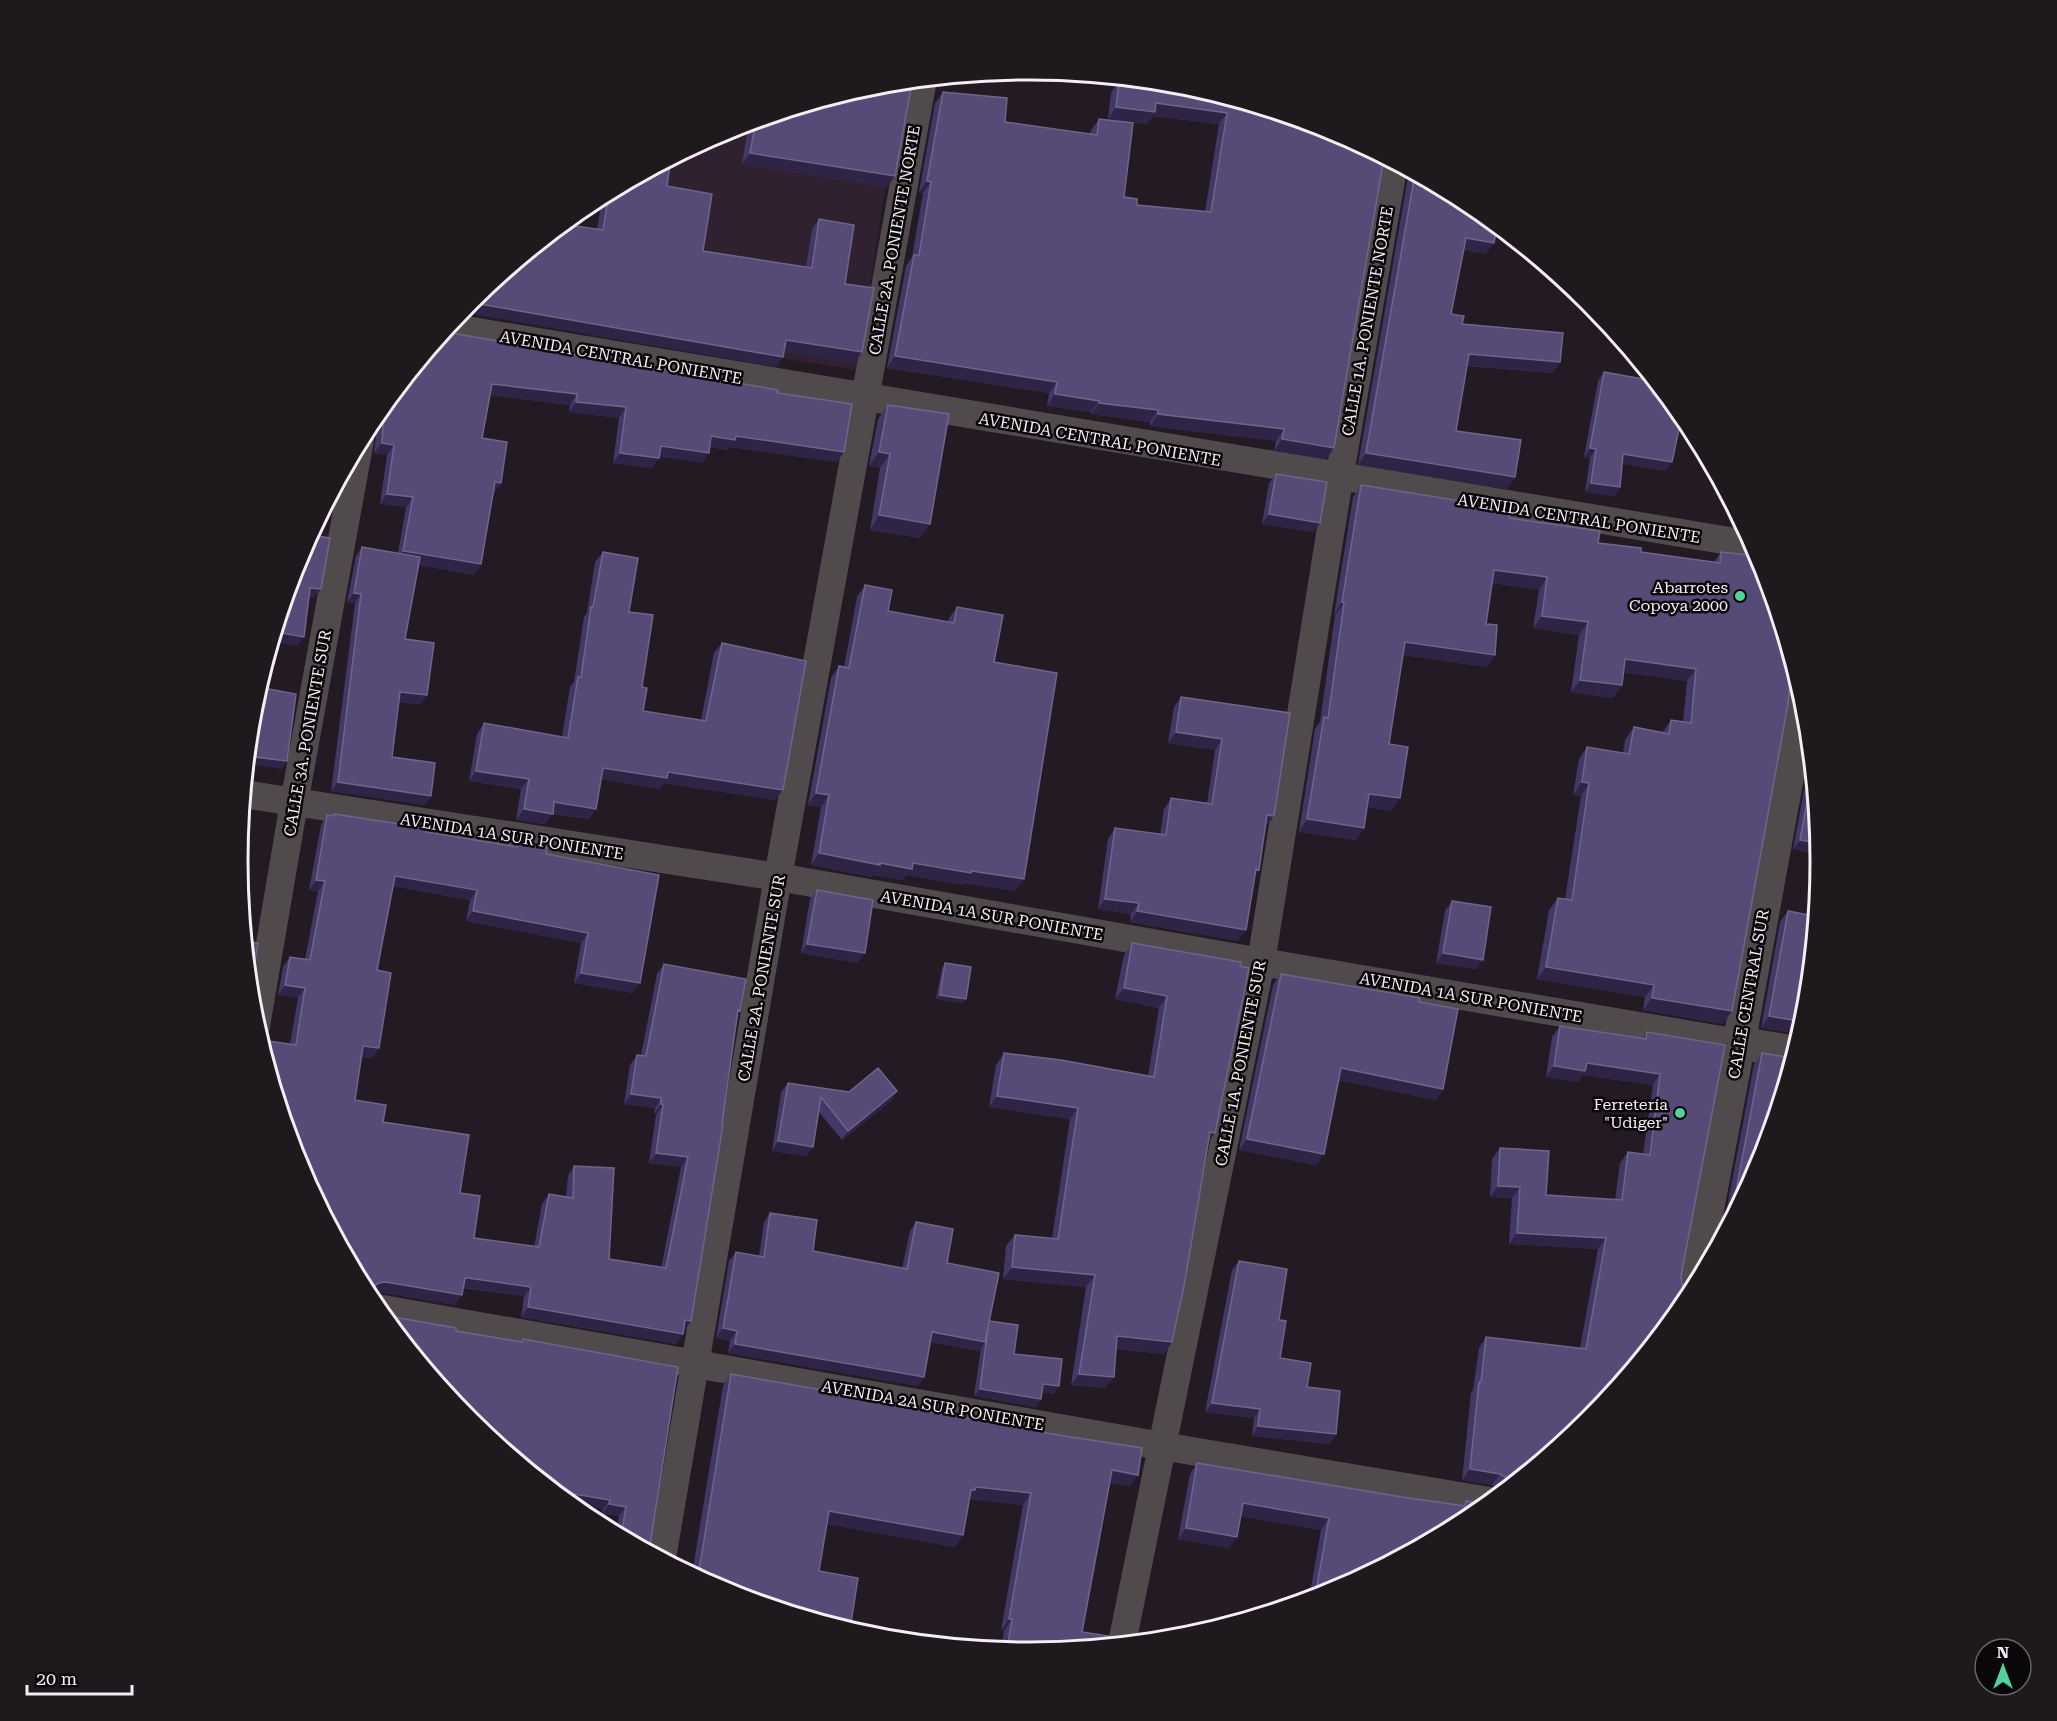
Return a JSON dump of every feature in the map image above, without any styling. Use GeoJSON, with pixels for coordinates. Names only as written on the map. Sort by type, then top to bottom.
{"type":"FeatureCollection","features":[{"type":"Feature","properties":{"kind":"street","name":"CALLE 2A. PONIENTE NORTE"},"geometry":{"type":"LineString","coordinates":[[865,400],[922,87]]}},
{"type":"Feature","properties":{"kind":"street","name":"CALLE 1A. PONIENTE NORTE"},"geometry":{"type":"LineString","coordinates":[[1339,479],[1393,170]]}},
{"type":"Feature","properties":{"kind":"street","name":"AVENIDA CENTRAL PONIENTE"},"geometry":{"type":"LineString","coordinates":[[457,329],[865,400],[1742,543]]}},
{"type":"Feature","properties":{"kind":"street","name":"CALLE 2A. PONIENTE SUR"},"geometry":{"type":"LineString","coordinates":[[663,1550],[778,877],[865,400]]}},
{"type":"Feature","properties":{"kind":"street","name":"CALLE 3A. PONIENTE SUR"},"geometry":{"type":"LineString","coordinates":[[261,999],[356,464]]}},
{"type":"Feature","properties":{"kind":"street","name":"CALLE 1A. PONIENTE SUR"},"geometry":{"type":"LineString","coordinates":[[1123,1636],[1261,962],[1339,479]]}},
{"type":"Feature","properties":{"kind":"street","name":"CALLE CENTRAL SUR"},"geometry":{"type":"LineString","coordinates":[[1697,1263],[1797,725]]}},
{"type":"Feature","properties":{"kind":"street","name":"AVENIDA 1A SUR PONIENTE"},"geometry":{"type":"LineString","coordinates":[[250,795],[778,877],[1739,1043]]}},
{"type":"Feature","properties":{"kind":"street"},"geometry":{"type":"LineString","coordinates":[[1739,1043],[1786,1051]]}},
{"type":"Feature","properties":{"kind":"street","name":"AVENIDA 2A SUR PONIENTE"},"geometry":{"type":"LineString","coordinates":[[391,1310],[1477,1499]]}},
{"type":"Feature","properties":{"kind":"shaded area"},"geometry":{"type":"Polygon","coordinates":[[[893,92],[900,93],[857,370],[581,328],[600,208],[683,160],[777,121],[826,106],[893,92]]]}},
{"type":"Feature","properties":{"kind":"building"},"geometry":{"type":"Polygon","coordinates":[[[1119,85],[1181,95],[1231,106],[1280,121],[1327,139],[1383,165],[1334,448],[1282,439],[1284,429],[1158,414],[1158,410],[1099,403],[1099,401],[1055,394],[1057,382],[895,356],[914,255],[919,255],[931,182],[927,181],[943,92],[1007,98],[1005,122],[1097,135],[1099,119],[1133,123],[1124,197],[1137,199],[1137,205],[1211,212],[1227,113],[1156,103],[1155,112],[1116,107],[1119,85]]]}},
{"type":"Feature","properties":{"kind":"building"},"geometry":{"type":"Polygon","coordinates":[[[911,89],[895,176],[750,153],[754,130],[826,106],[911,89]]]}},
{"type":"Feature","properties":{"kind":"building"},"geometry":{"type":"Polygon","coordinates":[[[670,167],[667,186],[712,194],[703,251],[812,268],[819,219],[854,225],[845,284],[874,288],[862,352],[786,340],[783,357],[480,304],[514,273],[574,226],[603,230],[607,203],[670,167]]]}},
{"type":"Feature","properties":{"kind":"building"},"geometry":{"type":"Polygon","coordinates":[[[1414,181],[1495,235],[1494,243],[1466,238],[1451,314],[1464,316],[1462,324],[1563,333],[1560,362],[1469,354],[1456,431],[1521,440],[1515,477],[1366,453],[1414,181]]]}},
{"type":"Feature","properties":{"kind":"building"},"geometry":{"type":"Polygon","coordinates":[[[453,333],[778,390],[777,393],[852,404],[844,452],[736,436],[735,440],[711,436],[709,453],[661,446],[659,458],[620,453],[626,407],[576,402],[577,394],[492,384],[482,438],[507,442],[501,483],[495,482],[481,564],[403,551],[413,497],[387,494],[394,445],[382,443],[382,423],[409,385],[453,333]]]}},
{"type":"Feature","properties":{"kind":"building"},"geometry":{"type":"Polygon","coordinates":[[[1604,372],[1643,379],[1653,392],[1652,395],[1656,396],[1679,429],[1672,462],[1623,454],[1620,487],[1591,483],[1596,449],[1590,448],[1604,372]]]}},
{"type":"Feature","properties":{"kind":"building"},"geometry":{"type":"Polygon","coordinates":[[[888,405],[949,414],[930,524],[879,515],[890,454],[879,452],[888,405]]]}},
{"type":"Feature","properties":{"kind":"building"},"geometry":{"type":"Polygon","coordinates":[[[1276,474],[1327,482],[1320,523],[1269,514],[1276,474]]]}},
{"type":"Feature","properties":{"kind":"building"},"geometry":{"type":"Polygon","coordinates":[[[1361,485],[1511,509],[1509,518],[1600,531],[1598,543],[1641,548],[1641,552],[1720,563],[1721,552],[1747,555],[1768,609],[1790,688],[1732,1011],[1652,998],[1654,985],[1546,967],[1558,898],[1572,900],[1589,783],[1582,782],[1587,747],[1629,754],[1634,727],[1669,734],[1671,720],[1691,723],[1696,669],[1625,659],[1622,685],[1580,680],[1588,622],[1542,616],[1547,577],[1494,570],[1486,624],[1497,625],[1495,655],[1405,642],[1389,744],[1408,747],[1400,798],[1369,794],[1364,828],[1307,819],[1324,717],[1328,718],[1344,603],[1342,602],[1361,485]]]}},
{"type":"Feature","properties":{"kind":"building"},"geometry":{"type":"Polygon","coordinates":[[[318,536],[330,538],[321,589],[310,588],[304,637],[282,633],[318,536]]]}},
{"type":"Feature","properties":{"kind":"building"},"geometry":{"type":"Polygon","coordinates":[[[362,547],[420,557],[405,639],[434,643],[427,695],[400,692],[392,757],[435,763],[431,796],[338,782],[361,594],[354,593],[362,547]]]}},
{"type":"Feature","properties":{"kind":"building"},"geometry":{"type":"Polygon","coordinates":[[[603,552],[638,558],[629,612],[653,615],[642,687],[647,688],[643,711],[706,721],[722,643],[806,661],[783,790],[668,772],[667,778],[603,768],[596,809],[554,802],[553,814],[524,809],[529,779],[476,771],[484,723],[568,738],[603,552]]]}},
{"type":"Feature","properties":{"kind":"building"},"geometry":{"type":"Polygon","coordinates":[[[865,585],[892,590],[888,611],[954,623],[957,607],[1003,615],[994,662],[1057,673],[1024,879],[913,863],[912,869],[880,863],[880,865],[819,853],[829,795],[816,793],[839,666],[849,668],[865,585]]]}},
{"type":"Feature","properties":{"kind":"building"},"geometry":{"type":"Polygon","coordinates":[[[267,689],[296,694],[287,761],[254,757],[267,689]]]}},
{"type":"Feature","properties":{"kind":"building"},"geometry":{"type":"Polygon","coordinates":[[[1181,697],[1290,713],[1274,816],[1267,815],[1259,870],[1256,869],[1246,930],[1137,911],[1139,903],[1105,899],[1115,828],[1166,835],[1171,798],[1212,804],[1222,739],[1176,732],[1181,697]]]}},
{"type":"Feature","properties":{"kind":"building"},"geometry":{"type":"Polygon","coordinates":[[[1807,801],[1809,842],[1800,840],[1807,801]]]}},
{"type":"Feature","properties":{"kind":"building"},"geometry":{"type":"Polygon","coordinates":[[[334,814],[427,828],[426,832],[517,847],[518,842],[547,847],[546,854],[659,875],[640,983],[581,973],[588,933],[473,911],[477,890],[395,876],[377,970],[391,973],[379,1048],[363,1046],[355,1100],[386,1105],[383,1122],[469,1135],[460,1193],[480,1196],[474,1238],[539,1247],[549,1194],[573,1198],[574,1166],[614,1168],[609,1259],[666,1268],[688,1157],[656,1153],[663,1105],[661,1098],[631,1094],[637,1055],[646,1056],[664,964],[746,979],[740,1011],[738,1010],[723,1125],[691,1321],[685,1320],[683,1334],[528,1307],[531,1287],[468,1278],[465,1278],[462,1295],[386,1282],[374,1286],[328,1206],[307,1159],[289,1112],[269,1041],[296,1045],[305,988],[285,985],[290,957],[310,960],[325,881],[316,880],[327,815],[334,816],[334,814]]]}},
{"type":"Feature","properties":{"kind":"building"},"geometry":{"type":"Polygon","coordinates":[[[817,890],[873,900],[865,953],[807,944],[817,890]]]}},
{"type":"Feature","properties":{"kind":"building"},"geometry":{"type":"Polygon","coordinates":[[[1452,901],[1491,907],[1483,960],[1443,953],[1452,901]]]}},
{"type":"Feature","properties":{"kind":"building"},"geometry":{"type":"Polygon","coordinates":[[[1788,911],[1808,915],[1803,962],[1792,1020],[1769,1016],[1788,911]]]}},
{"type":"Feature","properties":{"kind":"building"},"geometry":{"type":"Polygon","coordinates":[[[252,942],[258,943],[254,964],[252,942]]]}},
{"type":"Feature","properties":{"kind":"building"},"geometry":{"type":"Polygon","coordinates":[[[1132,943],[1241,962],[1240,966],[1249,968],[1215,1133],[1210,1132],[1185,1281],[1172,1342],[1117,1336],[1114,1377],[1079,1374],[1095,1275],[1012,1267],[1015,1235],[1058,1239],[1078,1108],[997,1096],[1004,1053],[1061,1060],[1154,1077],[1167,996],[1124,988],[1132,943]]]}},
{"type":"Feature","properties":{"kind":"building"},"geometry":{"type":"Polygon","coordinates":[[[945,963],[971,967],[966,999],[940,995],[945,963]]]}},
{"type":"Feature","properties":{"kind":"building"},"geometry":{"type":"Polygon","coordinates":[[[1281,974],[1420,998],[1419,1002],[1458,1009],[1443,1089],[1341,1068],[1324,1154],[1247,1139],[1281,974]]]}},
{"type":"Feature","properties":{"kind":"building"},"geometry":{"type":"Polygon","coordinates":[[[1560,1026],[1646,1039],[1647,1032],[1725,1045],[1681,1276],[1683,1286],[1648,1336],[1616,1375],[1581,1413],[1507,1478],[1500,1474],[1470,1469],[1486,1337],[1586,1349],[1606,1238],[1517,1233],[1520,1187],[1498,1186],[1500,1148],[1549,1151],[1546,1195],[1622,1200],[1628,1152],[1650,1155],[1660,1074],[1587,1063],[1585,1071],[1554,1066],[1560,1026]]]}},
{"type":"Feature","properties":{"kind":"building"},"geometry":{"type":"Polygon","coordinates":[[[1762,1053],[1784,1057],[1768,1112],[1736,1190],[1762,1053]]]}},
{"type":"Feature","properties":{"kind":"building"},"geometry":{"type":"Polygon","coordinates":[[[878,1068],[897,1091],[848,1131],[821,1097],[813,1147],[778,1141],[788,1083],[849,1092],[878,1068]]]}},
{"type":"Feature","properties":{"kind":"building"},"geometry":{"type":"Polygon","coordinates":[[[770,1213],[817,1220],[813,1251],[907,1269],[916,1222],[953,1229],[947,1263],[999,1273],[985,1342],[932,1332],[924,1377],[735,1344],[737,1331],[723,1328],[736,1252],[764,1257],[770,1213]]]}},
{"type":"Feature","properties":{"kind":"building"},"geometry":{"type":"Polygon","coordinates":[[[1239,1261],[1287,1269],[1279,1320],[1286,1321],[1280,1358],[1311,1363],[1307,1387],[1340,1391],[1336,1434],[1258,1426],[1260,1409],[1212,1403],[1239,1261]]]}},
{"type":"Feature","properties":{"kind":"building"},"geometry":{"type":"Polygon","coordinates":[[[396,1317],[456,1328],[456,1331],[522,1342],[523,1339],[678,1367],[650,1543],[623,1527],[626,1507],[609,1504],[610,1500],[572,1494],[514,1448],[476,1413],[441,1375],[396,1317]]]}},
{"type":"Feature","properties":{"kind":"building"},"geometry":{"type":"Polygon","coordinates":[[[989,1321],[1018,1325],[1014,1354],[1062,1359],[1059,1386],[1043,1384],[1041,1399],[980,1389],[989,1321]]]}},
{"type":"Feature","properties":{"kind":"building"},"geometry":{"type":"Polygon","coordinates":[[[731,1374],[920,1407],[919,1410],[1040,1428],[1039,1432],[1142,1448],[1138,1475],[1112,1470],[1082,1632],[1112,1637],[1080,1640],[1008,1641],[1012,1619],[1009,1619],[1031,1493],[976,1487],[975,1490],[971,1490],[963,1535],[829,1511],[819,1571],[858,1578],[851,1621],[777,1600],[699,1568],[731,1374]]]}},
{"type":"Feature","properties":{"kind":"building"},"geometry":{"type":"Polygon","coordinates":[[[1197,1463],[1402,1497],[1465,1506],[1466,1501],[1473,1502],[1419,1537],[1374,1561],[1317,1586],[1329,1518],[1243,1503],[1237,1537],[1186,1528],[1197,1463]]]}},
{"type":"Feature","properties":{"kind":"place","name":"Abarrotes Copoya 2000"},"geometry":{"type":"Point","coordinates":[1740,596]}},
{"type":"Feature","properties":{"kind":"place","name":"Ferretería \"Udiger\""},"geometry":{"type":"Point","coordinates":[1680,1113]}}]}
